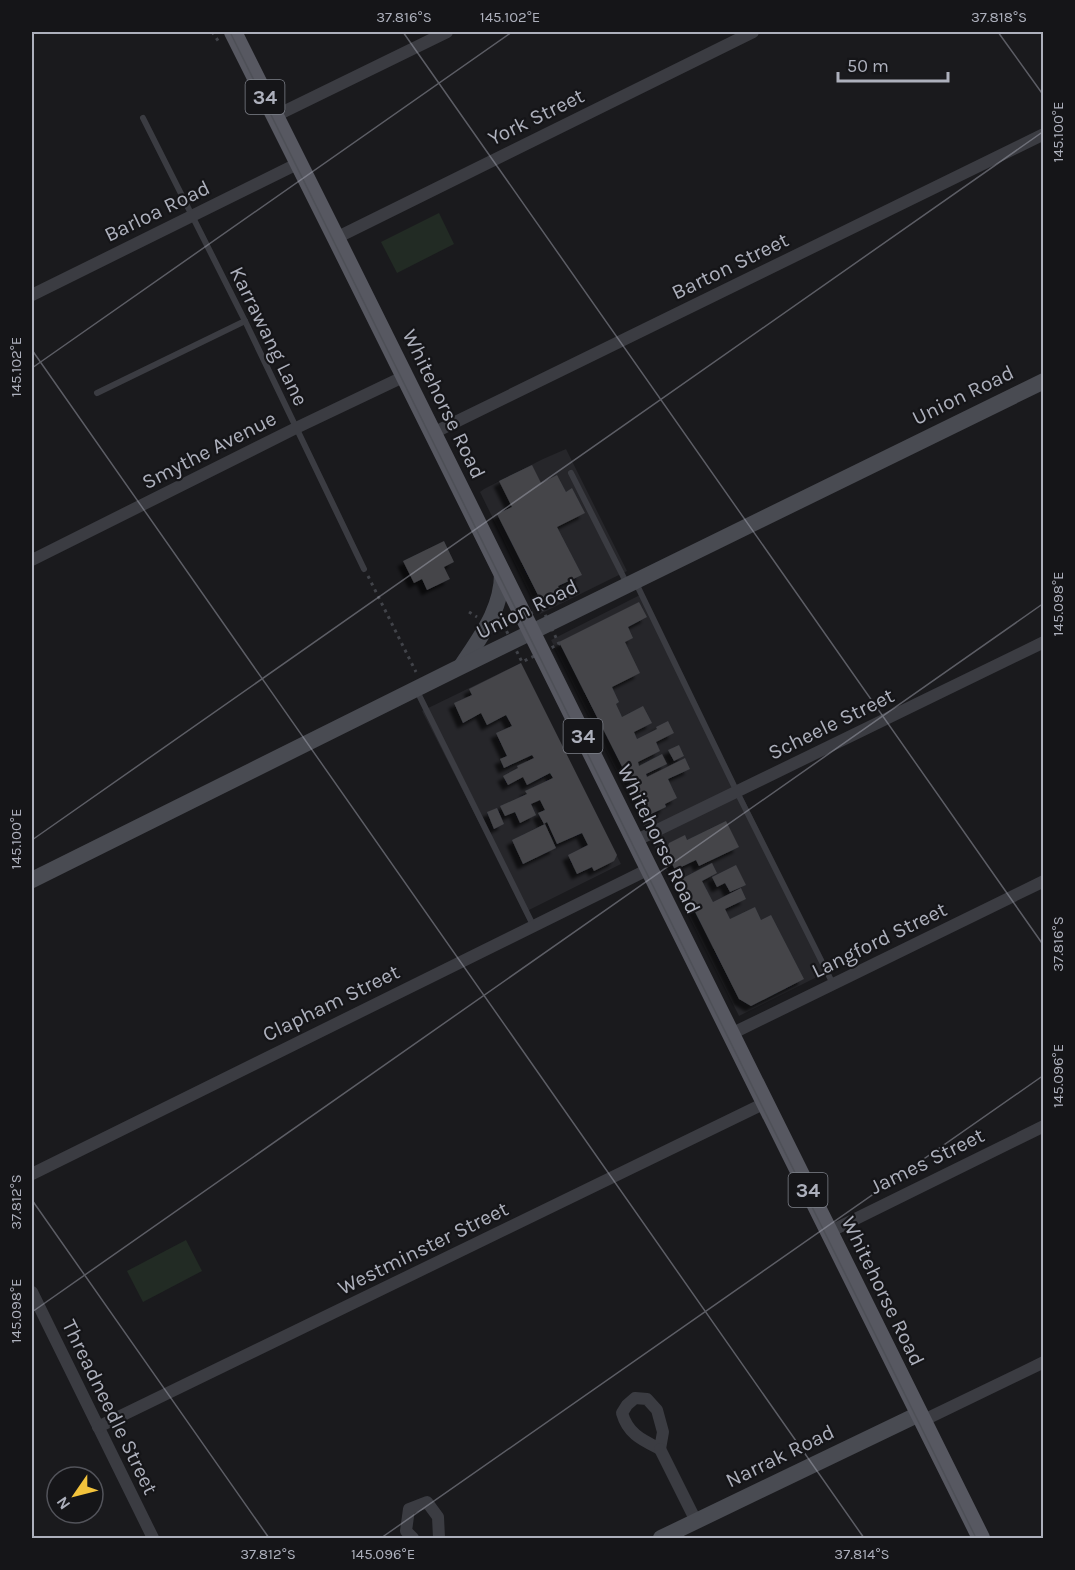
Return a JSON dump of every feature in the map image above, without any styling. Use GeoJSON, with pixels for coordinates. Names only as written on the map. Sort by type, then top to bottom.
{"type":"FeatureCollection","features":[{"type":"Feature","properties":{"kind":"main road","name":"Whitehorse Road"},"geometry":{"type":"LineString","coordinates":[[232,32],[502,571],[981,1539]]}},
{"type":"Feature","properties":{"kind":"main road","name":"Union Road"},"geometry":{"type":"LineString","coordinates":[[32,880],[531,631],[1044,381]]}},
{"type":"Feature","properties":{"kind":"main road"},"geometry":{"type":"LineString","coordinates":[[461,666],[489,624],[495,610],[502,571]]}},
{"type":"Feature","properties":{"kind":"main road","name":"Narrak Road"},"geometry":{"type":"LineString","coordinates":[[661,1539],[682,1534],[696,1521],[921,1418]]}},
{"type":"Feature","properties":{"kind":"street"},"geometry":{"type":"LineString","coordinates":[[275,116],[447,32]]}},
{"type":"Feature","properties":{"kind":"street","name":"York Street"},"geometry":{"type":"LineString","coordinates":[[336,238],[753,32]]}},
{"type":"Feature","properties":{"kind":"street","name":"Barton Street"},"geometry":{"type":"LineString","coordinates":[[433,433],[1044,134]]}},
{"type":"Feature","properties":{"kind":"street","name":"Barloa Road"},"geometry":{"type":"LineString","coordinates":[[32,295],[299,163]]}},
{"type":"Feature","properties":{"kind":"street","name":"Smythe Avenue"},"geometry":{"type":"LineString","coordinates":[[32,560],[405,376]]}},
{"type":"Feature","properties":{"kind":"street","name":"Scheele Street"},"geometry":{"type":"LineString","coordinates":[[635,841],[1044,642]]}},
{"type":"Feature","properties":{"kind":"street","name":"Clapham Street"},"geometry":{"type":"LineString","coordinates":[[32,1174],[649,869]]}},
{"type":"Feature","properties":{"kind":"street","name":"Langford Street"},"geometry":{"type":"LineString","coordinates":[[731,1034],[1044,881]]}},
{"type":"Feature","properties":{"kind":"street","name":"Westminster Street"},"geometry":{"type":"LineString","coordinates":[[98,1427],[765,1103]]}},
{"type":"Feature","properties":{"kind":"street","name":"James Street"},"geometry":{"type":"LineString","coordinates":[[829,1232],[1044,1126]]}},
{"type":"Feature","properties":{"kind":"street","name":"Threadneedle Street"},"geometry":{"type":"LineString","coordinates":[[32,1293],[153,1539]]}},
{"type":"Feature","properties":{"kind":"street"},"geometry":{"type":"LineString","coordinates":[[921,1418],[1044,1362]]}},
{"type":"Feature","properties":{"kind":"street"},"geometry":{"type":"LineString","coordinates":[[660,1449],[696,1521]]}},
{"type":"Feature","properties":{"kind":"street"},"geometry":{"type":"LineString","coordinates":[[413,1539],[406,1531],[409,1509],[427,1503],[438,1517],[440,1539]]}},
{"type":"Feature","properties":{"kind":"lane","name":"Karrawang Lane"},"geometry":{"type":"LineString","coordinates":[[143,118],[364,569]]}},
{"type":"Feature","properties":{"kind":"lane"},"geometry":{"type":"LineString","coordinates":[[97,393],[244,321]]}},
{"type":"Feature","properties":{"kind":"lane"},"geometry":{"type":"LineString","coordinates":[[571,473],[631,582],[834,984]]}},
{"type":"Feature","properties":{"kind":"lane"},"geometry":{"type":"LineString","coordinates":[[419,687],[533,925]]}},
{"type":"Feature","properties":{"kind":"path"},"geometry":{"type":"LineString","coordinates":[[364,569],[419,687]]}},
{"type":"Feature","properties":{"kind":"shaded area"},"geometry":{"type":"Polygon","coordinates":[[[439,213],[454,244],[397,273],[381,242],[439,213]]]}},
{"type":"Feature","properties":{"kind":"shaded area"},"geometry":{"type":"Polygon","coordinates":[[[566,449],[627,571],[540,614],[480,492],[566,449]]]}},
{"type":"Feature","properties":{"kind":"shaded area"},"geometry":{"type":"Polygon","coordinates":[[[642,594],[829,971],[739,1016],[551,640],[642,594]]]}},
{"type":"Feature","properties":{"kind":"shaded area"},"geometry":{"type":"Polygon","coordinates":[[[521,663],[621,864],[525,912],[422,711],[521,663]]]}},
{"type":"Feature","properties":{"kind":"shaded area"},"geometry":{"type":"Polygon","coordinates":[[[186,1240],[202,1271],[143,1302],[127,1271],[186,1240]]]}},
{"type":"Feature","properties":{"kind":"building"},"geometry":{"type":"Polygon","coordinates":[[[532,465],[541,483],[557,475],[566,492],[572,488],[585,513],[557,527],[582,575],[558,586],[561,593],[542,603],[497,514],[512,507],[499,481],[532,465]]]}},
{"type":"Feature","properties":{"kind":"building"},"geometry":{"type":"Polygon","coordinates":[[[444,541],[454,562],[444,567],[450,579],[427,590],[422,579],[414,583],[403,561],[444,541]]]}},
{"type":"Feature","properties":{"kind":"building"},"geometry":{"type":"Polygon","coordinates":[[[639,602],[647,617],[628,627],[633,638],[625,642],[640,673],[612,687],[619,702],[616,704],[622,717],[643,706],[652,723],[634,732],[637,739],[668,721],[674,733],[656,742],[660,751],[638,762],[639,766],[662,754],[667,764],[646,774],[647,777],[685,758],[690,769],[668,779],[677,798],[665,804],[666,807],[647,816],[559,642],[639,602]]]}},
{"type":"Feature","properties":{"kind":"building"},"geometry":{"type":"Polygon","coordinates":[[[521,663],[617,855],[614,861],[594,871],[592,867],[577,874],[568,855],[588,845],[582,833],[557,844],[547,822],[544,824],[538,813],[545,810],[540,800],[531,804],[536,815],[520,823],[515,812],[505,816],[500,806],[527,794],[525,791],[553,778],[550,773],[527,785],[523,777],[508,785],[503,776],[534,758],[532,755],[504,768],[500,759],[507,756],[496,733],[512,726],[506,715],[487,725],[481,713],[463,723],[454,703],[472,695],[469,689],[521,663]]]}},
{"type":"Feature","properties":{"kind":"building"},"geometry":{"type":"Polygon","coordinates":[[[679,745],[684,756],[674,761],[668,750],[679,745]]]}},
{"type":"Feature","properties":{"kind":"building"},"geometry":{"type":"Polygon","coordinates":[[[497,808],[504,824],[494,829],[487,812],[497,808]]]}},
{"type":"Feature","properties":{"kind":"building"},"geometry":{"type":"Polygon","coordinates":[[[726,821],[739,847],[699,866],[696,860],[675,870],[666,851],[669,843],[685,835],[687,840],[726,821]]]}},
{"type":"Feature","properties":{"kind":"building"},"geometry":{"type":"Polygon","coordinates":[[[545,824],[556,848],[523,864],[512,840],[545,824]]]}},
{"type":"Feature","properties":{"kind":"building"},"geometry":{"type":"Polygon","coordinates":[[[712,863],[717,873],[702,881],[713,902],[741,888],[746,899],[725,909],[730,919],[755,907],[761,920],[771,915],[804,979],[751,1006],[739,999],[679,880],[712,863]]]}},
{"type":"Feature","properties":{"kind":"building"},"geometry":{"type":"Polygon","coordinates":[[[736,865],[746,885],[730,892],[725,883],[717,887],[712,877],[736,865]]]}},
{"type":"Feature","properties":{"kind":"tram line"},"geometry":{"type":"LineString","coordinates":[[230,32],[976,1538]]}}]}
